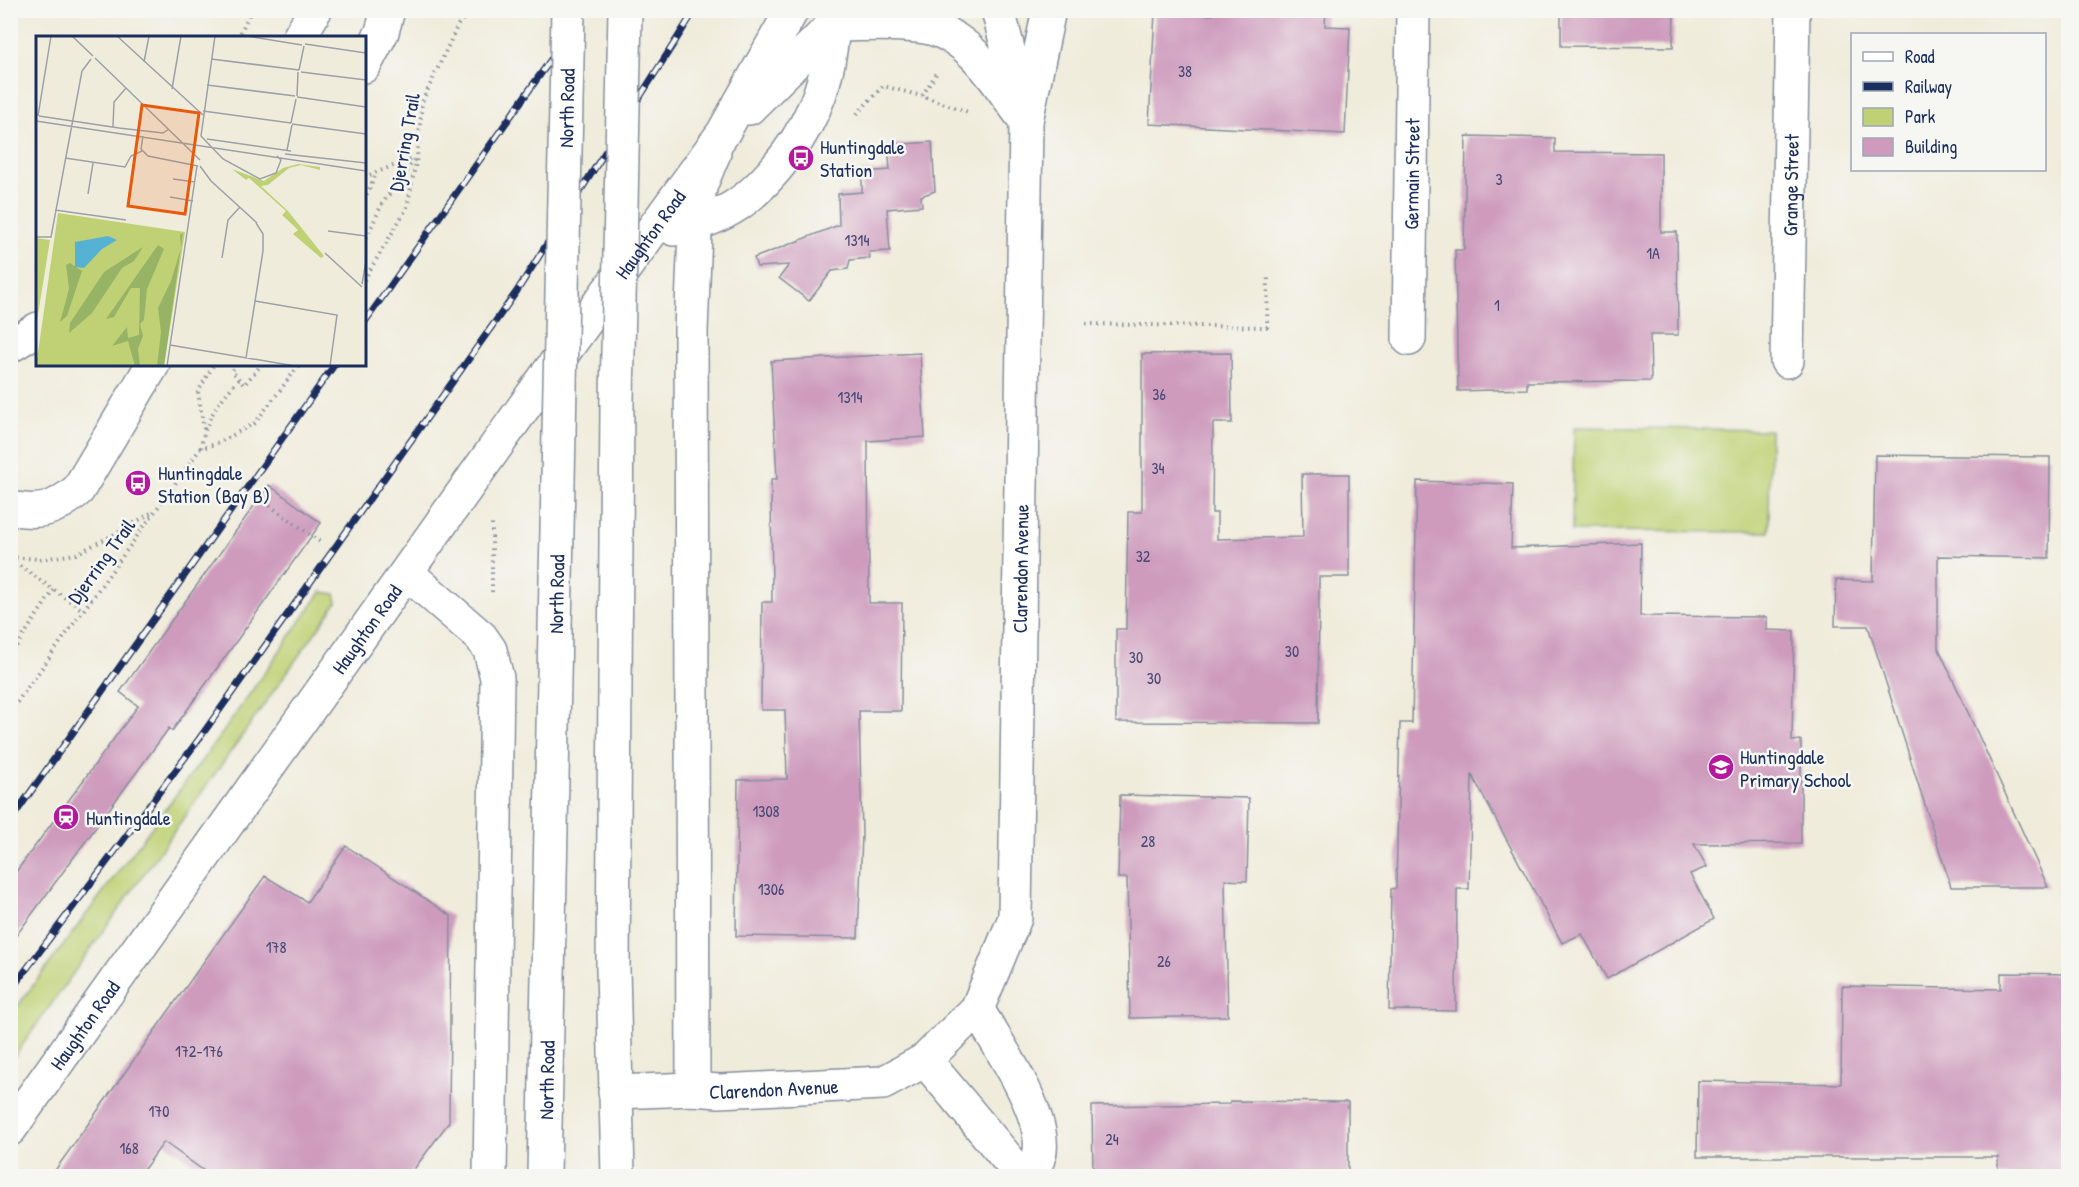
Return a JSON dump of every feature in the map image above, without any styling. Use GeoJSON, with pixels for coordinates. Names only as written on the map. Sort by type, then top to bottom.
{"type":"FeatureCollection","features":[{"type":"Feature","properties":{"kind":"main road"},"geometry":{"type":"LineString","coordinates":[[299,36],[315,10]]}},
{"type":"Feature","properties":{"kind":"main road"},"geometry":{"type":"LineString","coordinates":[[366,62],[382,32],[388,10]]}},
{"type":"Feature","properties":{"kind":"main road","name":"North Road"},"geometry":{"type":"LineString","coordinates":[[544,1176],[568,10]]}},
{"type":"Feature","properties":{"kind":"main road"},"geometry":{"type":"LineString","coordinates":[[618,1176],[613,969],[617,399],[625,10]]}},
{"type":"Feature","properties":{"kind":"main road","name":"Haughton Road"},"geometry":{"type":"LineString","coordinates":[[10,1129],[536,390],[723,133],[792,10]]}},
{"type":"Feature","properties":{"kind":"main road","name":"Clarendon Avenue"},"geometry":{"type":"LineString","coordinates":[[998,10],[1026,121]]}},
{"type":"Feature","properties":{"kind":"main road","name":"Clarendon Avenue"},"geometry":{"type":"LineString","coordinates":[[615,1092],[693,1089],[719,1091],[883,1083],[925,1060],[977,1009],[1015,918],[1026,121],[1049,10]]}},
{"type":"Feature","properties":{"kind":"main road","name":"Germain Street"},"geometry":{"type":"LineString","coordinates":[[1409,339],[1413,10]]}},
{"type":"Feature","properties":{"kind":"main road","name":"Grange Street"},"geometry":{"type":"LineString","coordinates":[[1787,361],[1792,10]]}},
{"type":"Feature","properties":{"kind":"main road"},"geometry":{"type":"LineString","coordinates":[[651,233],[694,225],[726,213],[750,197],[772,174],[798,140],[820,96],[840,18],[925,27],[949,35],[966,47],[981,63],[1026,121]]}},
{"type":"Feature","properties":{"kind":"main road","name":"Haughton Road"},"geometry":{"type":"LineString","coordinates":[[723,133],[840,18]]}},
{"type":"Feature","properties":{"kind":"main road"},"geometry":{"type":"LineString","coordinates":[[693,1089],[691,331],[694,225],[701,184],[723,133]]}},
{"type":"Feature","properties":{"kind":"main road"},"geometry":{"type":"LineString","coordinates":[[10,346],[36,330]]}},
{"type":"Feature","properties":{"kind":"main road"},"geometry":{"type":"LineString","coordinates":[[10,508],[29,512],[49,509],[64,502],[78,490],[152,366]]}},
{"type":"Feature","properties":{"kind":"main road"},"geometry":{"type":"LineString","coordinates":[[407,573],[481,637],[490,650],[497,678],[490,1176]]}},
{"type":"Feature","properties":{"kind":"main road"},"geometry":{"type":"LineString","coordinates":[[977,1009],[1024,1089],[1036,1119],[1041,1150],[1030,1176]]}},
{"type":"Feature","properties":{"kind":"main road"},"geometry":{"type":"LineString","coordinates":[[925,1060],[1022,1176]]}},
{"type":"Feature","properties":{"kind":"path"},"geometry":{"type":"LineString","coordinates":[[239,36],[251,10]]}},
{"type":"Feature","properties":{"kind":"path","name":"Djerring Trail"},"geometry":{"type":"LineString","coordinates":[[366,277],[407,208],[417,157],[422,102],[458,25],[471,10]]}},
{"type":"Feature","properties":{"kind":"path"},"geometry":{"type":"LineString","coordinates":[[366,176],[417,157]]}},
{"type":"Feature","properties":{"kind":"path"},"geometry":{"type":"LineString","coordinates":[[366,239],[382,204],[417,157]]}},
{"type":"Feature","properties":{"kind":"path"},"geometry":{"type":"LineString","coordinates":[[366,196],[376,174]]}},
{"type":"Feature","properties":{"kind":"path"},"geometry":{"type":"LineString","coordinates":[[1086,324],[1267,327],[1268,274]]}},
{"type":"Feature","properties":{"kind":"path"},"geometry":{"type":"LineString","coordinates":[[204,429],[198,392],[213,366]]}},
{"type":"Feature","properties":{"kind":"path"},"geometry":{"type":"LineString","coordinates":[[236,366],[232,371],[244,384],[260,366]]}},
{"type":"Feature","properties":{"kind":"path"},"geometry":{"type":"LineString","coordinates":[[200,449],[220,442],[255,423],[298,366]]}},
{"type":"Feature","properties":{"kind":"path"},"geometry":{"type":"LineString","coordinates":[[200,449],[204,429],[215,407],[239,379]]}},
{"type":"Feature","properties":{"kind":"path","name":"Djerring Trail"},"geometry":{"type":"LineString","coordinates":[[10,712],[200,449]]}},
{"type":"Feature","properties":{"kind":"path"},"geometry":{"type":"LineString","coordinates":[[255,495],[323,544]]}},
{"type":"Feature","properties":{"kind":"path"},"geometry":{"type":"LineString","coordinates":[[10,558],[40,559],[76,554],[123,530],[157,509]]}},
{"type":"Feature","properties":{"kind":"path"},"geometry":{"type":"LineString","coordinates":[[10,558],[84,611]]}},
{"type":"Feature","properties":{"kind":"path"},"geometry":{"type":"LineString","coordinates":[[10,570],[15,563]]}},
{"type":"Feature","properties":{"kind":"path"},"geometry":{"type":"LineString","coordinates":[[13,651],[54,590]]}},
{"type":"Feature","properties":{"kind":"green space"},"geometry":{"type":"Polygon","coordinates":[[[1574,427],[1770,430],[1769,532],[1572,531],[1574,427]]]}},
{"type":"Feature","properties":{"kind":"green space"},"geometry":{"type":"Polygon","coordinates":[[[321,592],[335,594],[337,602],[11,1061],[11,1015],[223,732],[321,592]]]}},
{"type":"Feature","properties":{"kind":"building"},"geometry":{"type":"Polygon","coordinates":[[[1213,10],[1326,10],[1325,26],[1350,27],[1345,134],[1149,124],[1155,12],[1213,15],[1213,10]]]}},
{"type":"Feature","properties":{"kind":"building"},"geometry":{"type":"Polygon","coordinates":[[[1561,10],[1674,10],[1673,47],[1561,46],[1561,10]]]}},
{"type":"Feature","properties":{"kind":"building"},"geometry":{"type":"Polygon","coordinates":[[[1466,136],[1555,138],[1555,152],[1661,153],[1661,232],[1677,232],[1678,335],[1650,335],[1651,381],[1527,382],[1527,389],[1458,391],[1455,250],[1464,250],[1466,136]]]}},
{"type":"Feature","properties":{"kind":"building"},"geometry":{"type":"Polygon","coordinates":[[[932,142],[935,191],[921,196],[922,206],[887,209],[890,251],[869,252],[870,258],[850,260],[848,269],[832,271],[809,301],[779,278],[789,265],[757,267],[754,258],[839,225],[838,194],[862,192],[862,172],[890,170],[888,145],[932,142]]]}},
{"type":"Feature","properties":{"kind":"building"},"geometry":{"type":"Polygon","coordinates":[[[920,353],[925,437],[868,441],[869,603],[902,603],[901,711],[859,711],[862,835],[858,938],[736,936],[738,780],[787,779],[785,710],[761,710],[762,602],[772,602],[771,479],[777,479],[771,361],[920,353]]]}},
{"type":"Feature","properties":{"kind":"building"},"geometry":{"type":"Polygon","coordinates":[[[1231,353],[1232,423],[1213,423],[1212,513],[1217,513],[1217,539],[1303,537],[1302,474],[1349,474],[1349,577],[1319,577],[1318,723],[1116,722],[1116,629],[1126,629],[1128,512],[1142,512],[1142,354],[1231,353]]]}},
{"type":"Feature","properties":{"kind":"building"},"geometry":{"type":"Polygon","coordinates":[[[1875,455],[2050,457],[2049,558],[1938,556],[1938,647],[2048,887],[1951,887],[1868,626],[1835,626],[1836,580],[1873,581],[1875,455]]]}},
{"type":"Feature","properties":{"kind":"building"},"geometry":{"type":"Polygon","coordinates":[[[1417,481],[1513,484],[1511,548],[1641,543],[1640,616],[1767,617],[1767,630],[1794,631],[1792,741],[1801,740],[1801,843],[1694,844],[1707,867],[1690,874],[1714,919],[1607,979],[1582,934],[1562,943],[1472,775],[1469,889],[1457,889],[1456,1011],[1389,1010],[1391,889],[1396,888],[1400,723],[1412,723],[1417,481]]]}},
{"type":"Feature","properties":{"kind":"building"},"geometry":{"type":"Polygon","coordinates":[[[269,485],[321,523],[172,731],[169,728],[10,944],[10,880],[138,706],[120,692],[269,485]]]}},
{"type":"Feature","properties":{"kind":"building"},"geometry":{"type":"Polygon","coordinates":[[[1120,795],[1249,798],[1247,881],[1225,880],[1228,1016],[1130,1018],[1127,878],[1118,878],[1120,795]]]}},
{"type":"Feature","properties":{"kind":"building"},"geometry":{"type":"Polygon","coordinates":[[[346,846],[451,916],[449,1122],[409,1176],[211,1176],[164,1142],[139,1176],[51,1176],[265,876],[307,902],[346,846]]]}},
{"type":"Feature","properties":{"kind":"building"},"geometry":{"type":"Polygon","coordinates":[[[2001,973],[2067,974],[2065,1176],[1998,1176],[1998,1157],[1697,1157],[1698,1081],[1841,1084],[1842,986],[2001,989],[2001,973]]]}},
{"type":"Feature","properties":{"kind":"building"},"geometry":{"type":"Polygon","coordinates":[[[1230,1101],[1348,1102],[1348,1176],[1093,1176],[1092,1106],[1230,1104],[1230,1101]]]}},
{"type":"Feature","properties":{"kind":"railway"},"geometry":{"type":"LineString","coordinates":[[366,320],[586,10]]}},
{"type":"Feature","properties":{"kind":"railway"},"geometry":{"type":"LineString","coordinates":[[10,991],[199,739],[517,291],[695,10]]}},
{"type":"Feature","properties":{"kind":"railway"},"geometry":{"type":"LineString","coordinates":[[10,821],[334,366]]}},
{"type":"Feature","properties":{"kind":"place","name":"Huntingdale Station"},"geometry":{"type":"Point","coordinates":[801,158]}},
{"type":"Feature","properties":{"kind":"place","name":"Huntingdale Station (Bay B)"},"geometry":{"type":"Point","coordinates":[138,483]}},
{"type":"Feature","properties":{"kind":"place","name":"Huntingdale Primary School"},"geometry":{"type":"Point","coordinates":[1721,767]}},
{"type":"Feature","properties":{"kind":"place","name":"Huntingdale"},"geometry":{"type":"Point","coordinates":[66,817]}}]}
